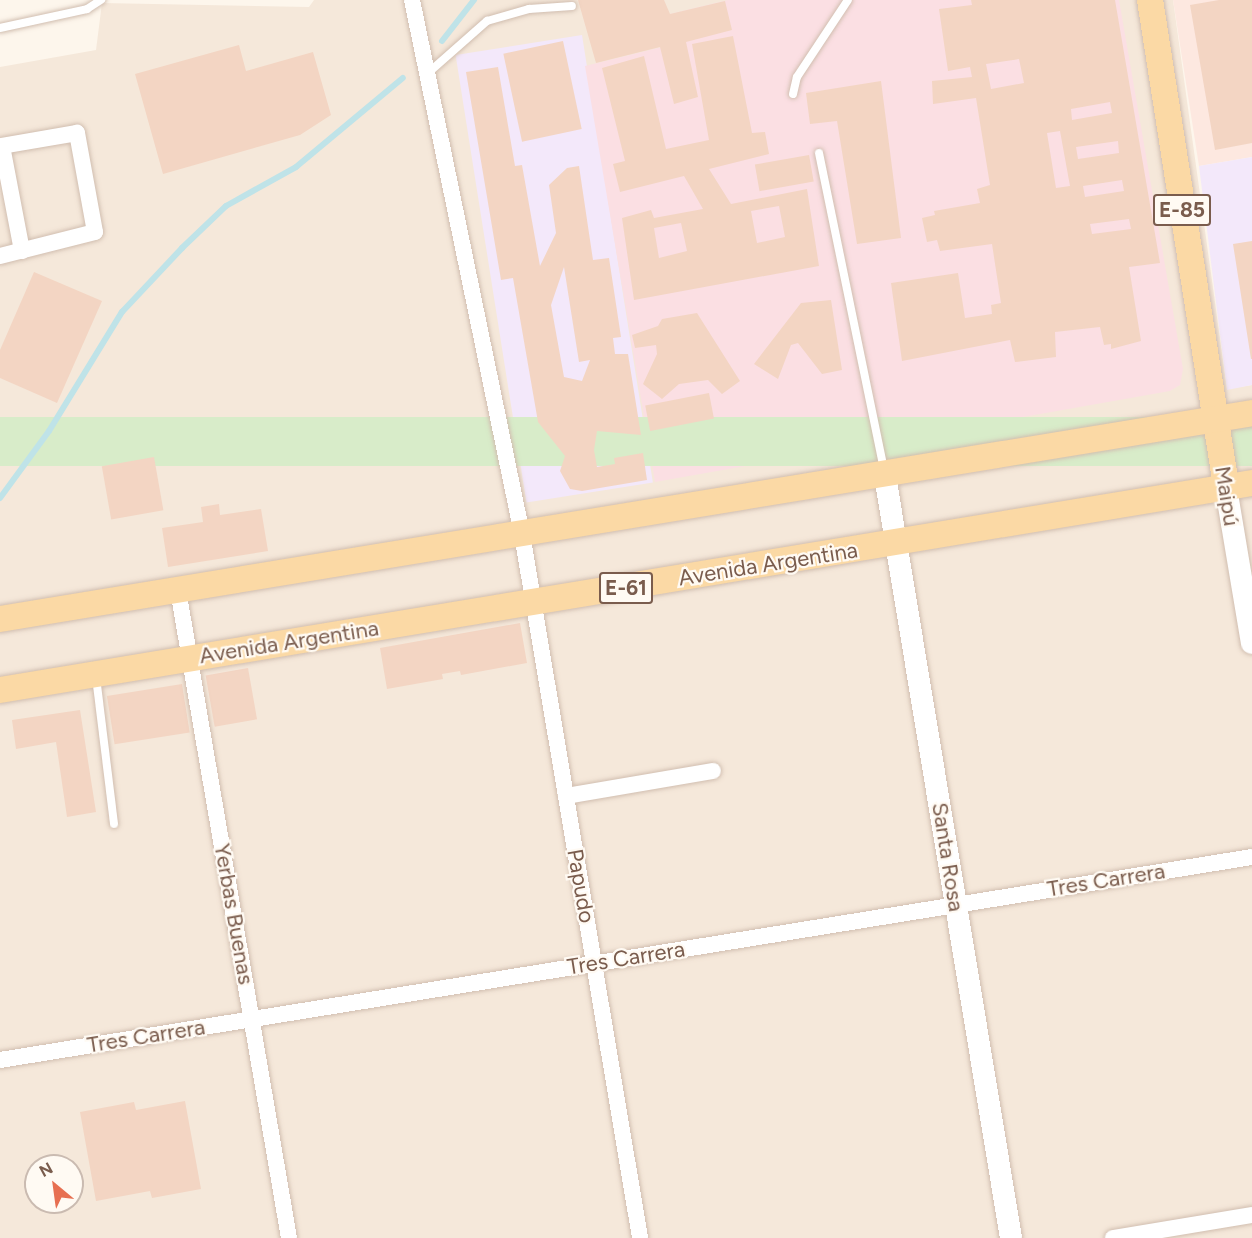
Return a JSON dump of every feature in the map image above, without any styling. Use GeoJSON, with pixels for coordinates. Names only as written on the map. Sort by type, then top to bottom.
{"type":"FeatureCollection","features":[{"type":"Feature","properties":{"kind":"main road","name":"E-85"},"geometry":{"type":"LineString","coordinates":[[1150,0],[1215,420]]}},
{"type":"Feature","properties":{"kind":"main road"},"geometry":{"type":"LineString","coordinates":[[0,619],[885,476],[1252,413]]}},
{"type":"Feature","properties":{"kind":"main road","name":"Maipú"},"geometry":{"type":"LineString","coordinates":[[1215,420],[1226,488],[1246,563],[1252,644]]}},
{"type":"Feature","properties":{"kind":"main road","name":"Santa Rosa"},"geometry":{"type":"LineString","coordinates":[[885,476],[1011,1238]]}},
{"type":"Feature","properties":{"kind":"main road","name":"Avenida Argentina"},"geometry":{"type":"LineString","coordinates":[[0,690],[534,604],[1252,483]]}},
{"type":"Feature","properties":{"kind":"street","name":"Papudo"},"geometry":{"type":"LineString","coordinates":[[412,0],[522,534],[640,1238]]}},
{"type":"Feature","properties":{"kind":"street"},"geometry":{"type":"LineString","coordinates":[[0,256],[95,232],[77,133],[2,146],[22,250]]}},
{"type":"Feature","properties":{"kind":"street","name":"Yerbas Buenas"},"geometry":{"type":"LineString","coordinates":[[178,590],[289,1238]]}},
{"type":"Feature","properties":{"kind":"street"},"geometry":{"type":"LineString","coordinates":[[566,796],[713,771]]}},
{"type":"Feature","properties":{"kind":"street","name":"Tres Carrera"},"geometry":{"type":"LineString","coordinates":[[0,1060],[1252,857]]}},
{"type":"Feature","properties":{"kind":"street"},"geometry":{"type":"LineString","coordinates":[[1113,1238],[1252,1215]]}},
{"type":"Feature","properties":{"kind":"lane"},"geometry":{"type":"LineString","coordinates":[[0,28],[87,9],[101,0]]}},
{"type":"Feature","properties":{"kind":"lane"},"geometry":{"type":"LineString","coordinates":[[793,94],[797,77],[848,0]]}},
{"type":"Feature","properties":{"kind":"lane"},"geometry":{"type":"LineString","coordinates":[[428,73],[487,21],[529,9],[572,6]]}},
{"type":"Feature","properties":{"kind":"lane"},"geometry":{"type":"LineString","coordinates":[[819,153],[885,476]]}},
{"type":"Feature","properties":{"kind":"lane"},"geometry":{"type":"LineString","coordinates":[[96,674],[114,824]]}},
{"type":"Feature","properties":{"kind":"shaded area"},"geometry":{"type":"Polygon","coordinates":[[[314,0],[1173,0],[1227,389],[1252,385],[1252,1238],[0,1238],[0,67],[96,50],[102,3],[309,7],[314,0]]]}},
{"type":"Feature","properties":{"kind":"shaded area"},"geometry":{"type":"Polygon","coordinates":[[[728,0],[1119,0],[1183,369],[1180,385],[1170,391],[655,482],[585,66],[674,44],[670,14],[728,0]]]}},
{"type":"Feature","properties":{"kind":"shaded area"},"geometry":{"type":"Polygon","coordinates":[[[1173,0],[1252,0],[1252,157],[1199,166],[1173,0]]]}},
{"type":"Feature","properties":{"kind":"shaded area"},"geometry":{"type":"Polygon","coordinates":[[[582,35],[653,482],[526,502],[456,55],[582,35]]]}},
{"type":"Feature","properties":{"kind":"shaded area"},"geometry":{"type":"Polygon","coordinates":[[[1252,157],[1252,385],[1227,390],[1199,166],[1252,157]]]}},
{"type":"Feature","properties":{"kind":"green space"},"geometry":{"type":"Polygon","coordinates":[[[0,417],[1252,417],[1252,466],[0,466],[0,417]]]}},
{"type":"Feature","properties":{"kind":"building"},"geometry":{"type":"Polygon","coordinates":[[[578,0],[664,0],[670,14],[725,1],[732,30],[686,42],[698,97],[674,104],[660,47],[596,63],[578,0]]]}},
{"type":"Feature","properties":{"kind":"building"},"geometry":{"type":"Polygon","coordinates":[[[971,0],[1115,0],[1160,263],[1129,267],[1141,341],[1111,349],[1111,344],[1104,345],[1100,327],[1055,332],[1056,357],[1015,362],[1010,340],[902,361],[891,283],[958,273],[965,318],[992,314],[991,305],[1001,303],[992,244],[940,251],[937,240],[927,242],[922,218],[935,215],[934,211],[980,203],[977,189],[990,185],[976,98],[933,104],[932,81],[972,77],[970,67],[948,71],[939,9],[972,5],[971,0]],[[1019,59],[986,64],[991,89],[1024,83],[1019,59]],[[1110,102],[1071,109],[1072,120],[1112,113],[1110,102]],[[1060,131],[1047,133],[1056,188],[1070,186],[1060,131]],[[1118,141],[1076,147],[1078,159],[1119,153],[1118,141]],[[1122,180],[1083,186],[1085,197],[1124,191],[1122,180]],[[1129,219],[1090,224],[1092,234],[1131,229],[1129,219]]]}},
{"type":"Feature","properties":{"kind":"building"},"geometry":{"type":"Polygon","coordinates":[[[1219,0],[1252,0],[1252,143],[1215,150],[1190,5],[1219,0]]]}},
{"type":"Feature","properties":{"kind":"building"},"geometry":{"type":"Polygon","coordinates":[[[733,36],[752,133],[765,132],[769,154],[709,169],[731,204],[807,189],[819,266],[634,300],[622,218],[651,210],[654,218],[703,209],[684,176],[620,192],[613,164],[625,161],[602,68],[644,56],[666,149],[709,140],[692,44],[733,36]],[[779,206],[751,211],[757,243],[785,237],[779,206]],[[681,223],[654,228],[659,258],[687,251],[681,223]]]}},
{"type":"Feature","properties":{"kind":"building"},"geometry":{"type":"Polygon","coordinates":[[[563,41],[582,129],[522,142],[503,54],[563,41]]]}},
{"type":"Feature","properties":{"kind":"building"},"geometry":{"type":"Polygon","coordinates":[[[239,45],[246,71],[313,52],[331,115],[300,135],[163,174],[135,74],[239,45]]]}},
{"type":"Feature","properties":{"kind":"building"},"geometry":{"type":"Polygon","coordinates":[[[498,67],[515,166],[522,165],[540,266],[556,233],[549,185],[567,168],[579,166],[593,260],[609,258],[621,337],[613,338],[615,354],[628,354],[641,435],[597,431],[594,450],[597,467],[615,464],[614,458],[643,453],[647,480],[582,491],[570,489],[560,471],[565,456],[538,422],[513,278],[501,280],[466,72],[498,67]],[[564,267],[551,305],[564,377],[582,381],[590,360],[579,362],[564,267]]]}},
{"type":"Feature","properties":{"kind":"building"},"geometry":{"type":"Polygon","coordinates":[[[881,81],[901,238],[857,244],[837,121],[810,124],[806,93],[881,81]]]}},
{"type":"Feature","properties":{"kind":"building"},"geometry":{"type":"Polygon","coordinates":[[[809,155],[814,182],[760,191],[755,165],[809,155]]]}},
{"type":"Feature","properties":{"kind":"building"},"geometry":{"type":"Polygon","coordinates":[[[1252,241],[1252,359],[1251,359],[1233,244],[1252,241]]]}},
{"type":"Feature","properties":{"kind":"building"},"geometry":{"type":"Polygon","coordinates":[[[34,272],[102,301],[57,403],[0,378],[0,350],[34,272]]]}},
{"type":"Feature","properties":{"kind":"building"},"geometry":{"type":"Polygon","coordinates":[[[831,300],[842,370],[822,374],[798,343],[791,345],[778,379],[754,364],[801,303],[831,300]]]}},
{"type":"Feature","properties":{"kind":"building"},"geometry":{"type":"Polygon","coordinates":[[[697,313],[740,381],[722,394],[708,380],[679,384],[662,399],[643,384],[657,354],[656,345],[635,348],[632,335],[658,326],[662,319],[697,313]]]}},
{"type":"Feature","properties":{"kind":"building"},"geometry":{"type":"Polygon","coordinates":[[[709,393],[714,419],[650,431],[645,405],[709,393]]]}},
{"type":"Feature","properties":{"kind":"building"},"geometry":{"type":"Polygon","coordinates":[[[154,457],[163,510],[111,519],[102,466],[154,457]]]}},
{"type":"Feature","properties":{"kind":"building"},"geometry":{"type":"Polygon","coordinates":[[[219,504],[220,515],[261,509],[268,551],[168,567],[162,528],[203,522],[201,507],[219,504]]]}},
{"type":"Feature","properties":{"kind":"building"},"geometry":{"type":"Polygon","coordinates":[[[520,623],[527,663],[461,675],[460,671],[442,674],[443,679],[387,689],[380,648],[520,623]]]}},
{"type":"Feature","properties":{"kind":"building"},"geometry":{"type":"Polygon","coordinates":[[[248,668],[257,719],[215,727],[206,675],[248,668]]]}},
{"type":"Feature","properties":{"kind":"building"},"geometry":{"type":"Polygon","coordinates":[[[182,684],[190,732],[115,744],[107,696],[182,684]]]}},
{"type":"Feature","properties":{"kind":"building"},"geometry":{"type":"Polygon","coordinates":[[[80,710],[96,812],[67,817],[56,742],[16,749],[12,720],[80,710]]]}},
{"type":"Feature","properties":{"kind":"building"},"geometry":{"type":"Polygon","coordinates":[[[185,1101],[201,1189],[152,1198],[150,1191],[96,1201],[80,1112],[134,1102],[136,1110],[185,1101]]]}},
{"type":"Feature","properties":{"kind":"waterway"},"geometry":{"type":"LineString","coordinates":[[442,41],[474,0]]}},
{"type":"Feature","properties":{"kind":"waterway"},"geometry":{"type":"LineString","coordinates":[[0,498],[49,431],[122,312],[182,248],[226,206],[296,167],[403,78]]}}]}
